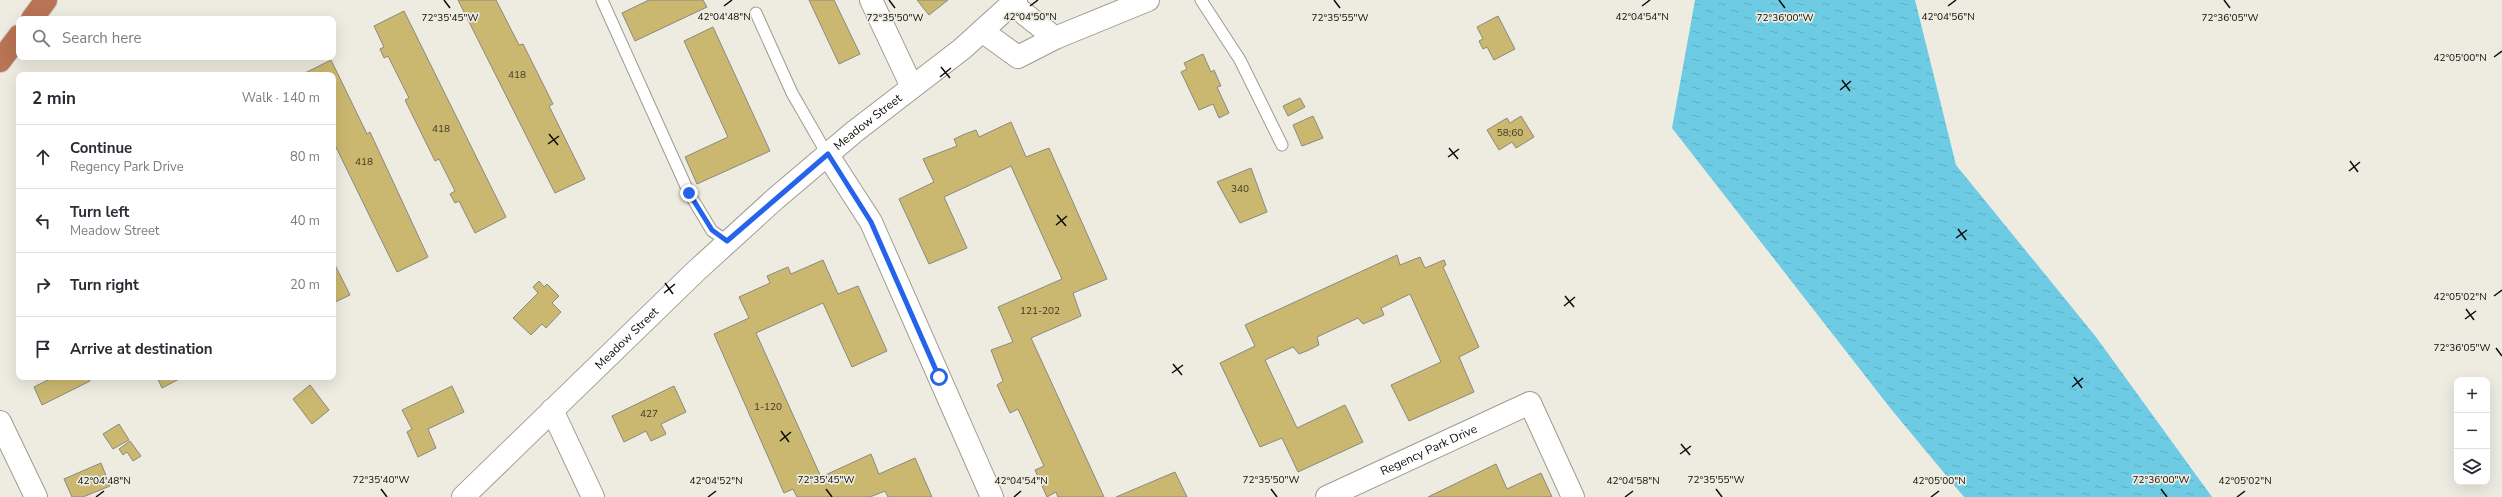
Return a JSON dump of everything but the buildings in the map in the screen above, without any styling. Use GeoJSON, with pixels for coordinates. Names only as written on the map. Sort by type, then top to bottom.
{"type":"FeatureCollection","features":[{"type":"Feature","properties":{"kind":"highway"},"geometry":{"type":"LineString","coordinates":[[34,16],[46,0]]}},
{"type":"Feature","properties":{"kind":"highway"},"geometry":{"type":"LineString","coordinates":[[0,61],[16,40]]}},
{"type":"Feature","properties":{"kind":"street"},"geometry":{"type":"LineString","coordinates":[[872,0],[912,87]]}},
{"type":"Feature","properties":{"kind":"street"},"geometry":{"type":"LineString","coordinates":[[982,31],[1018,57],[1055,38],[1148,0]]}},
{"type":"Feature","properties":{"kind":"street","name":"Meadow Street"},"geometry":{"type":"LineString","coordinates":[[463,497],[727,241],[828,154],[982,31],[1014,2]]}},
{"type":"Feature","properties":{"kind":"street"},"geometry":{"type":"LineString","coordinates":[[1014,2],[1055,38]]}},
{"type":"Feature","properties":{"kind":"street"},"geometry":{"type":"LineString","coordinates":[[828,154],[871,222],[992,497]]}},
{"type":"Feature","properties":{"kind":"street","name":"Regency Park Drive"},"geometry":{"type":"LineString","coordinates":[[1327,497],[1530,403],[1573,497]]}},
{"type":"Feature","properties":{"kind":"street"},"geometry":{"type":"LineString","coordinates":[[552,410],[592,497]]}},
{"type":"Feature","properties":{"kind":"street"},"geometry":{"type":"LineString","coordinates":[[0,422],[36,497]]}},
{"type":"Feature","properties":{"kind":"lane"},"geometry":{"type":"LineString","coordinates":[[602,0],[689,193],[712,230],[727,241]]}},
{"type":"Feature","properties":{"kind":"lane"},"geometry":{"type":"LineString","coordinates":[[1201,0],[1240,60],[1282,145]]}},
{"type":"Feature","properties":{"kind":"lane"},"geometry":{"type":"LineString","coordinates":[[756,13],[792,93],[828,154]]}},
{"type":"Feature","properties":{"kind":"water"},"geometry":{"type":"Polygon","coordinates":[[[1695,0],[1915,0],[1956,165],[2096,337],[2212,497],[1964,497],[1891,409],[1672,128],[1695,0]]]}},
{"type":"Feature","properties":{"kind":"route"},"geometry":{"type":"LineString","coordinates":[[689,193],[712,230],[727,241],[775,198],[828,154],[871,222],[939,377]]}}]}
